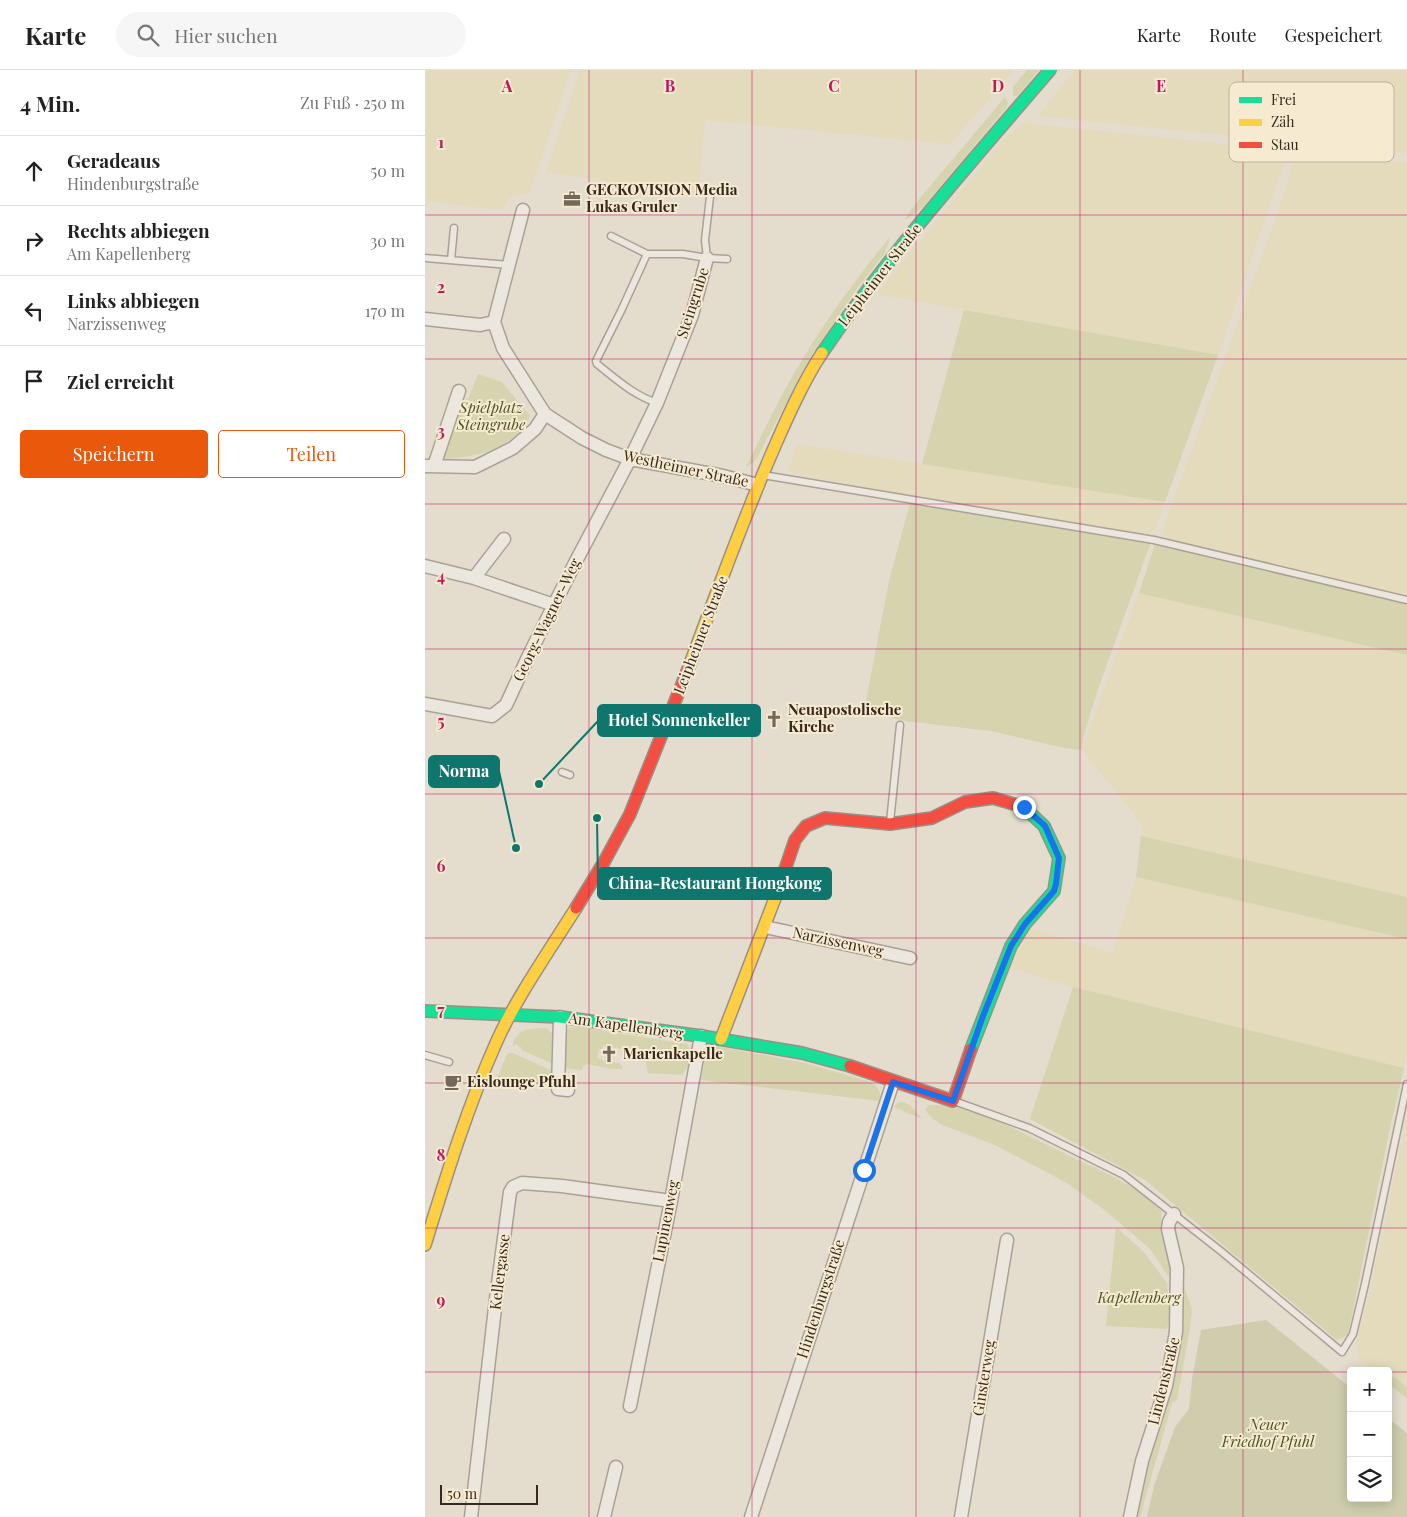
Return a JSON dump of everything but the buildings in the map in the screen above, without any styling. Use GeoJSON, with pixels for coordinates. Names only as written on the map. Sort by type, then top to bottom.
{"type":"FeatureCollection","features":[{"type":"Feature","properties":{"kind":"street","name":"Leipheimer Straße"},"geometry":{"type":"LineString","coordinates":[[425,1245],[468,1114],[510,1014],[604,862],[629,814],[690,664],[761,480],[787,419],[815,364],[869,286],[930,210],[1012,117],[1050,70]]}},
{"type":"Feature","properties":{"kind":"street"},"geometry":{"type":"LineString","coordinates":[[425,319],[480,325],[494,322],[523,210]]}},
{"type":"Feature","properties":{"kind":"street","name":"Steingrube"},"geometry":{"type":"LineString","coordinates":[[630,459],[657,403],[692,315],[707,258]]}},
{"type":"Feature","properties":{"kind":"street","name":"Westheimer Straße"},"geometry":{"type":"LineString","coordinates":[[494,322],[503,348],[545,414],[598,446],[630,459],[723,476],[761,480]]}},
{"type":"Feature","properties":{"kind":"street"},"geometry":{"type":"LineString","coordinates":[[459,391],[429,466],[475,467],[513,448],[535,429],[545,414]]}},
{"type":"Feature","properties":{"kind":"street","name":"Georg-Wagner-Weg"},"geometry":{"type":"LineString","coordinates":[[425,704],[492,716],[505,706],[554,605],[630,459]]}},
{"type":"Feature","properties":{"kind":"street"},"geometry":{"type":"LineString","coordinates":[[474,578],[504,539]]}},
{"type":"Feature","properties":{"kind":"street"},"geometry":{"type":"LineString","coordinates":[[425,566],[474,578],[554,605]]}},
{"type":"Feature","properties":{"kind":"street"},"geometry":{"type":"LineString","coordinates":[[721,1040],[765,927],[795,840],[806,826],[825,818],[890,824],[931,818],[965,802],[993,798],[1024,807],[1045,826],[1059,858],[1054,891],[1025,924],[1011,946],[983,1016],[953,1101]]}},
{"type":"Feature","properties":{"kind":"street","name":"Narzissenweg"},"geometry":{"type":"LineString","coordinates":[[765,927],[910,958]]}},
{"type":"Feature","properties":{"kind":"street","name":"Am Kapellenberg"},"geometry":{"type":"LineString","coordinates":[[425,1011],[560,1017],[701,1036],[839,1062],[953,1101]]}},
{"type":"Feature","properties":{"kind":"street","name":"Am Kapellenberg"},"geometry":{"type":"LineString","coordinates":[[560,1017],[558,1089],[568,1090]]}},
{"type":"Feature","properties":{"kind":"street","name":"Lupinenweg"},"geometry":{"type":"LineString","coordinates":[[630,1406],[671,1201],[701,1036]]}},
{"type":"Feature","properties":{"kind":"street","name":"Hindenburgstraße"},"geometry":{"type":"LineString","coordinates":[[751,1517],[893,1082]]}},
{"type":"Feature","properties":{"kind":"street","name":"Kellergasse"},"geometry":{"type":"LineString","coordinates":[[471,1517],[495,1299],[510,1192],[513,1187],[522,1183],[562,1186],[671,1201]]}},
{"type":"Feature","properties":{"kind":"street","name":"Lindenstraße"},"geometry":{"type":"LineString","coordinates":[[1129,1517],[1142,1461],[1165,1386],[1176,1332],[1177,1268],[1168,1230],[1169,1222],[1175,1214]]}},
{"type":"Feature","properties":{"kind":"street","name":"Ginsterweg"},"geometry":{"type":"LineString","coordinates":[[961,1517],[1007,1240]]}},
{"type":"Feature","properties":{"kind":"street"},"geometry":{"type":"LineString","coordinates":[[604,1517],[616,1467]]}},
{"type":"Feature","properties":{"kind":"lane"},"geometry":{"type":"LineString","coordinates":[[710,197],[705,240],[707,258],[727,260]]}},
{"type":"Feature","properties":{"kind":"lane"},"geometry":{"type":"LineString","coordinates":[[451,260],[454,228]]}},
{"type":"Feature","properties":{"kind":"lane","name":"Steingrube"},"geometry":{"type":"LineString","coordinates":[[611,236],[647,254],[683,254],[707,258]]}},
{"type":"Feature","properties":{"kind":"lane"},"geometry":{"type":"LineString","coordinates":[[647,254],[621,312],[596,360],[597,364],[640,397],[657,403]]}},
{"type":"Feature","properties":{"kind":"lane"},"geometry":{"type":"LineString","coordinates":[[425,258],[509,265]]}},
{"type":"Feature","properties":{"kind":"lane"},"geometry":{"type":"LineString","coordinates":[[761,480],[1153,540],[1407,600]]}},
{"type":"Feature","properties":{"kind":"lane"},"geometry":{"type":"LineString","coordinates":[[890,824],[899,725]]}},
{"type":"Feature","properties":{"kind":"lane"},"geometry":{"type":"LineString","coordinates":[[562,772],[570,775]]}},
{"type":"Feature","properties":{"kind":"lane"},"geometry":{"type":"LineString","coordinates":[[425,1055],[449,1062]]}},
{"type":"Feature","properties":{"kind":"lane"},"geometry":{"type":"LineString","coordinates":[[953,1101],[1029,1128],[1124,1175],[1175,1214],[1342,1352],[1353,1334],[1407,1084]]}},
{"type":"Feature","properties":{"kind":"shaded area"},"geometry":{"type":"Polygon","coordinates":[[[425,70],[571,70],[529,194],[517,194],[508,199],[502,210],[425,201],[425,70]]]}},
{"type":"Feature","properties":{"kind":"shaded area"},"geometry":{"type":"Polygon","coordinates":[[[580,70],[1014,70],[950,144],[705,120],[698,194],[546,172],[580,70]]]}},
{"type":"Feature","properties":{"kind":"shaded area"},"geometry":{"type":"Polygon","coordinates":[[[1075,70],[1407,70],[1407,153],[1394,152],[1394,82],[1229,82],[1229,135],[1038,116],[1075,70]]]}},
{"type":"Feature","properties":{"kind":"shaded area"},"geometry":{"type":"Polygon","coordinates":[[[1023,123],[1229,145],[1229,162],[1285,162],[1218,355],[877,294],[1007,135],[1023,123]]]}},
{"type":"Feature","properties":{"kind":"shaded area"},"geometry":{"type":"Polygon","coordinates":[[[1294,162],[1407,163],[1407,596],[1172,542],[1163,532],[1278,212],[1294,162]]]}},
{"type":"Feature","properties":{"kind":"shaded area"},"geometry":{"type":"Polygon","coordinates":[[[798,444],[1165,502],[1155,529],[1148,536],[912,497],[787,472],[798,444]]]}},
{"type":"Feature","properties":{"kind":"shaded area"},"geometry":{"type":"Polygon","coordinates":[[[1139,593],[1407,655],[1407,897],[1141,836],[1143,825],[1082,750],[1139,593]]]}},
{"type":"Feature","properties":{"kind":"shaded area"},"geometry":{"type":"Polygon","coordinates":[[[1136,877],[1407,939],[1407,1054],[1404,1068],[1073,987],[1009,967],[1030,929],[1113,953],[1136,877]]]}},
{"type":"Feature","properties":{"kind":"shaded area"},"geometry":{"type":"Polygon","coordinates":[[[1407,1117],[1407,1387],[1392,1377],[1392,1367],[1369,1367],[1361,1360],[1358,1354],[1356,1342],[1369,1296],[1407,1117]]]}},
{"type":"Feature","properties":{"kind":"green space"},"geometry":{"type":"Polygon","coordinates":[[[1027,70],[1039,70],[1017,96],[1014,96],[1013,87],[1027,70]]]}},
{"type":"Feature","properties":{"kind":"green space"},"geometry":{"type":"Polygon","coordinates":[[[1005,97],[1008,103],[1006,108],[923,207],[905,219],[916,203],[1005,97]]]}},
{"type":"Feature","properties":{"kind":"green space"},"geometry":{"type":"Polygon","coordinates":[[[890,237],[885,253],[858,287],[811,356],[759,454],[753,463],[746,467],[783,394],[807,352],[826,322],[890,237]]]}},
{"type":"Feature","properties":{"kind":"green space"},"geometry":{"type":"Polygon","coordinates":[[[964,310],[1218,355],[1165,502],[922,464],[964,310]]]}},
{"type":"Feature","properties":{"kind":"green space","name":"Spielplatz Steingrube"},"geometry":{"type":"Polygon","coordinates":[[[478,374],[502,382],[530,416],[523,428],[504,444],[469,456],[443,459],[462,402],[468,399],[478,374]]]}},
{"type":"Feature","properties":{"kind":"green space"},"geometry":{"type":"Polygon","coordinates":[[[910,503],[1151,542],[1098,689],[1084,734],[1082,750],[1064,748],[991,731],[904,721],[864,711],[889,581],[910,503]]]}},
{"type":"Feature","properties":{"kind":"green space"},"geometry":{"type":"Polygon","coordinates":[[[1155,544],[1407,603],[1407,655],[1139,593],[1155,544]]]}},
{"type":"Feature","properties":{"kind":"green space"},"geometry":{"type":"Polygon","coordinates":[[[1141,836],[1407,897],[1407,939],[1136,877],[1141,836]]]}},
{"type":"Feature","properties":{"kind":"green space"},"geometry":{"type":"Polygon","coordinates":[[[1073,987],[1404,1068],[1389,1132],[1348,1335],[1337,1340],[1145,1180],[1030,1119],[1073,987]]]}},
{"type":"Feature","properties":{"kind":"green space"},"geometry":{"type":"Polygon","coordinates":[[[578,1027],[686,1044],[692,1053],[690,1069],[687,1068],[682,1075],[648,1073],[644,1058],[639,1058],[639,1048],[620,1049],[616,1047],[610,1048],[610,1046],[609,1048],[603,1045],[603,1048],[598,1050],[597,1058],[603,1060],[602,1062],[608,1061],[609,1063],[609,1061],[616,1064],[619,1062],[622,1065],[622,1069],[611,1069],[588,1064],[583,1066],[582,1070],[564,1068],[565,1032],[569,1028],[578,1027]]]}},
{"type":"Feature","properties":{"kind":"green space"},"geometry":{"type":"Polygon","coordinates":[[[544,1028],[551,1032],[555,1031],[554,1064],[521,1050],[522,1048],[516,1044],[514,1046],[513,1043],[518,1034],[525,1030],[544,1028]]]}},
{"type":"Feature","properties":{"kind":"green space"},"geometry":{"type":"Polygon","coordinates":[[[716,1046],[805,1063],[871,1082],[879,1090],[880,1101],[701,1080],[706,1053],[711,1047],[716,1046]]]}},
{"type":"Feature","properties":{"kind":"green space"},"geometry":{"type":"Polygon","coordinates":[[[509,1053],[513,1053],[553,1071],[553,1087],[496,1081],[509,1053]]]}},
{"type":"Feature","properties":{"kind":"green space"},"geometry":{"type":"Polygon","coordinates":[[[902,1102],[910,1105],[922,1119],[894,1107],[902,1102]]]}},
{"type":"Feature","properties":{"kind":"green space"},"geometry":{"type":"Polygon","coordinates":[[[929,1105],[955,1107],[999,1122],[1105,1173],[1142,1194],[1162,1212],[1161,1219],[1172,1278],[1168,1276],[1150,1249],[1106,1211],[1065,1182],[995,1145],[942,1125],[925,1110],[929,1105]]]}},
{"type":"Feature","properties":{"kind":"green space","name":"Kapellenberg"},"geometry":{"type":"Polygon","coordinates":[[[1116,1227],[1143,1251],[1167,1283],[1170,1315],[1167,1329],[1106,1326],[1116,1227]]]}},
{"type":"Feature","properties":{"kind":"green space"},"geometry":{"type":"Polygon","coordinates":[[[1181,1289],[1185,1290],[1192,1309],[1177,1400],[1172,1403],[1140,1517],[1133,1517],[1140,1483],[1167,1398],[1172,1393],[1175,1378],[1172,1374],[1181,1289]]]}},
{"type":"Feature","properties":{"kind":"green space","name":"Neuer Friedhof Pfuhl"},"geometry":{"type":"Polygon","coordinates":[[[1266,1320],[1347,1385],[1347,1502],[1392,1502],[1392,1421],[1407,1433],[1407,1517],[1147,1517],[1154,1486],[1175,1427],[1189,1409],[1192,1379],[1201,1330],[1266,1320]]]}},
{"type":"Feature","properties":{"kind":"green space"},"geometry":{"type":"Polygon","coordinates":[[[1392,1376],[1407,1387],[1407,1399],[1392,1386],[1392,1376]]]}},
{"type":"Feature","properties":{"kind":"traffic: fast"},"geometry":{"type":"LineString","coordinates":[[822,353],[903,244],[1050,70]]}},
{"type":"Feature","properties":{"kind":"traffic: fast"},"geometry":{"type":"LineString","coordinates":[[971,1049],[1011,946],[1025,924],[1054,891],[1059,858],[1044,826],[1027,810]]}},
{"type":"Feature","properties":{"kind":"traffic: fast"},"geometry":{"type":"LineString","coordinates":[[425,1011],[560,1017],[701,1036],[802,1053],[850,1066]]}},
{"type":"Feature","properties":{"kind":"traffic: slow"},"geometry":{"type":"LineString","coordinates":[[690,664],[779,436],[796,399],[822,353]]}},
{"type":"Feature","properties":{"kind":"traffic: slow"},"geometry":{"type":"LineString","coordinates":[[721,1039],[777,893]]}},
{"type":"Feature","properties":{"kind":"traffic: slow"},"geometry":{"type":"LineString","coordinates":[[425,1245],[466,1118],[496,1043],[523,992],[576,908]]}},
{"type":"Feature","properties":{"kind":"traffic: jam"},"geometry":{"type":"LineString","coordinates":[[576,908],[630,814],[690,664]]}},
{"type":"Feature","properties":{"kind":"traffic: jam"},"geometry":{"type":"LineString","coordinates":[[777,893],[795,840],[806,826],[825,818],[890,824],[932,818],[965,802],[993,798],[1024,807],[1027,810]]}},
{"type":"Feature","properties":{"kind":"traffic: jam"},"geometry":{"type":"LineString","coordinates":[[850,1066],[953,1101],[971,1049]]}},
{"type":"Feature","properties":{"kind":"place","name":"GECKOVISION Media Lukas Gruler"},"geometry":{"type":"Point","coordinates":[572,199]}},
{"type":"Feature","properties":{"kind":"place","name":"Neuapostolische Kirche"},"geometry":{"type":"Point","coordinates":[774,719]}},
{"type":"Feature","properties":{"kind":"place","name":"Hotel Sonnenkeller"},"geometry":{"type":"Point","coordinates":[539,784]}},
{"type":"Feature","properties":{"kind":"place","name":"China-Restaurant Hongkong"},"geometry":{"type":"Point","coordinates":[597,818]}},
{"type":"Feature","properties":{"kind":"place","name":"Norma"},"geometry":{"type":"Point","coordinates":[516,848]}},
{"type":"Feature","properties":{"kind":"place","name":"Marienkapelle"},"geometry":{"type":"Point","coordinates":[609,1054]}},
{"type":"Feature","properties":{"kind":"place","name":"Eislounge Pfuhl"},"geometry":{"type":"Point","coordinates":[453,1082]}},
{"type":"Feature","properties":{"kind":"route"},"geometry":{"type":"LineString","coordinates":[[864,1170],[893,1082],[953,1101],[983,1016],[1011,946],[1025,924],[1054,891],[1059,858],[1045,826],[1024,807]]}}]}
